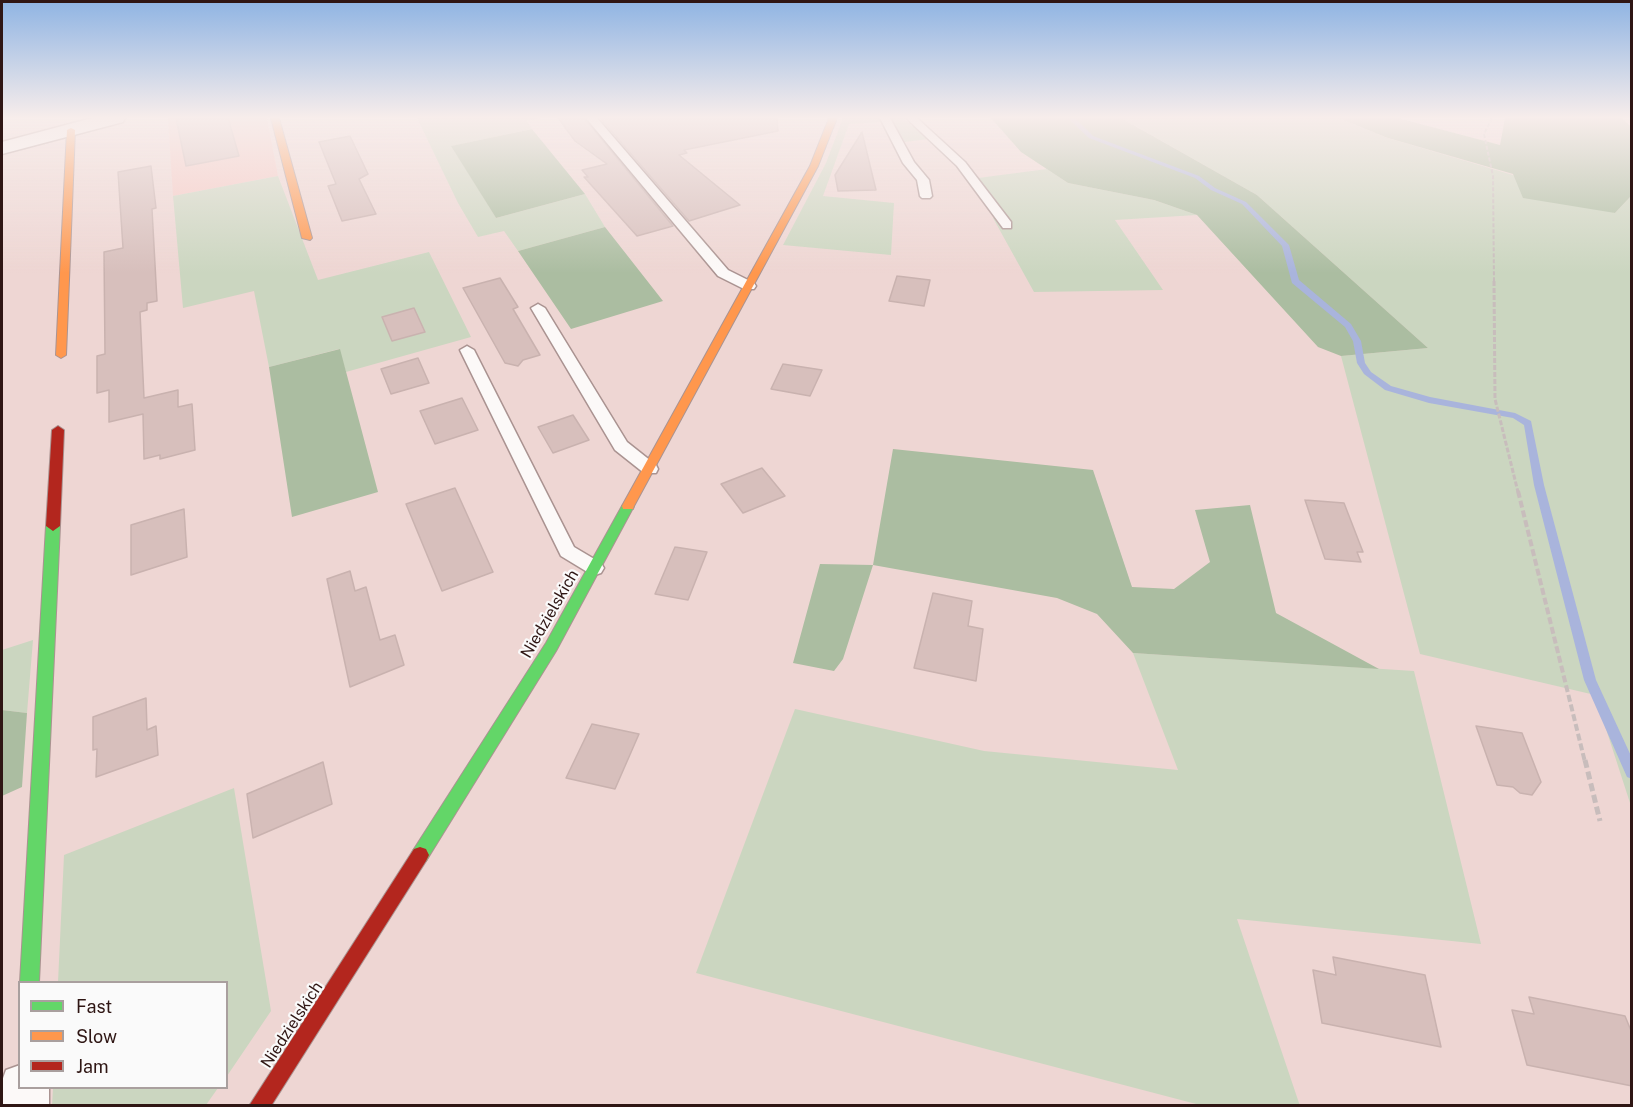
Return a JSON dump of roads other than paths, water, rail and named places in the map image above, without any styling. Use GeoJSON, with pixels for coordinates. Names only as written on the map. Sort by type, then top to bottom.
{"type":"FeatureCollection","features":[{"type":"Feature","properties":{"kind":"street"},"geometry":{"type":"LineString","coordinates":[[61,354],[69,170]]}},
{"type":"Feature","properties":{"kind":"street"},"geometry":{"type":"LineString","coordinates":[[289,170],[307,238]]}},
{"type":"Feature","properties":{"kind":"street","name":"Niedzielskich"},"geometry":{"type":"LineString","coordinates":[[258,1106],[324,1006],[551,647],[812,170]]}},
{"type":"Feature","properties":{"kind":"street"},"geometry":{"type":"LineString","coordinates":[[29,981],[58,430]]}},
{"type":"Feature","properties":{"kind":"street"},"geometry":{"type":"LineString","coordinates":[[22,1106],[24,1089]]}},
{"type":"Feature","properties":{"kind":"lane"},"geometry":{"type":"LineString","coordinates":[[635,170],[723,273],[748,286]]}},
{"type":"Feature","properties":{"kind":"lane"},"geometry":{"type":"LineString","coordinates":[[914,170],[923,180],[926,196]]}},
{"type":"Feature","properties":{"kind":"lane"},"geometry":{"type":"LineString","coordinates":[[965,170],[1008,225]]}},
{"type":"Feature","properties":{"kind":"lane"},"geometry":{"type":"LineString","coordinates":[[538,308],[621,446],[650,469]]}},
{"type":"Feature","properties":{"kind":"lane"},"geometry":{"type":"LineString","coordinates":[[467,350],[567,551],[595,568]]}},
{"type":"Feature","properties":{"kind":"waterway"},"geometry":{"type":"LineString","coordinates":[[1178,170],[1197,177],[1213,189],[1244,203],[1285,245],[1295,281],[1348,326],[1357,341],[1361,363],[1368,374],[1388,388],[1429,400],[1515,416],[1528,423],[1539,485],[1590,680],[1632,773]]}}]}
